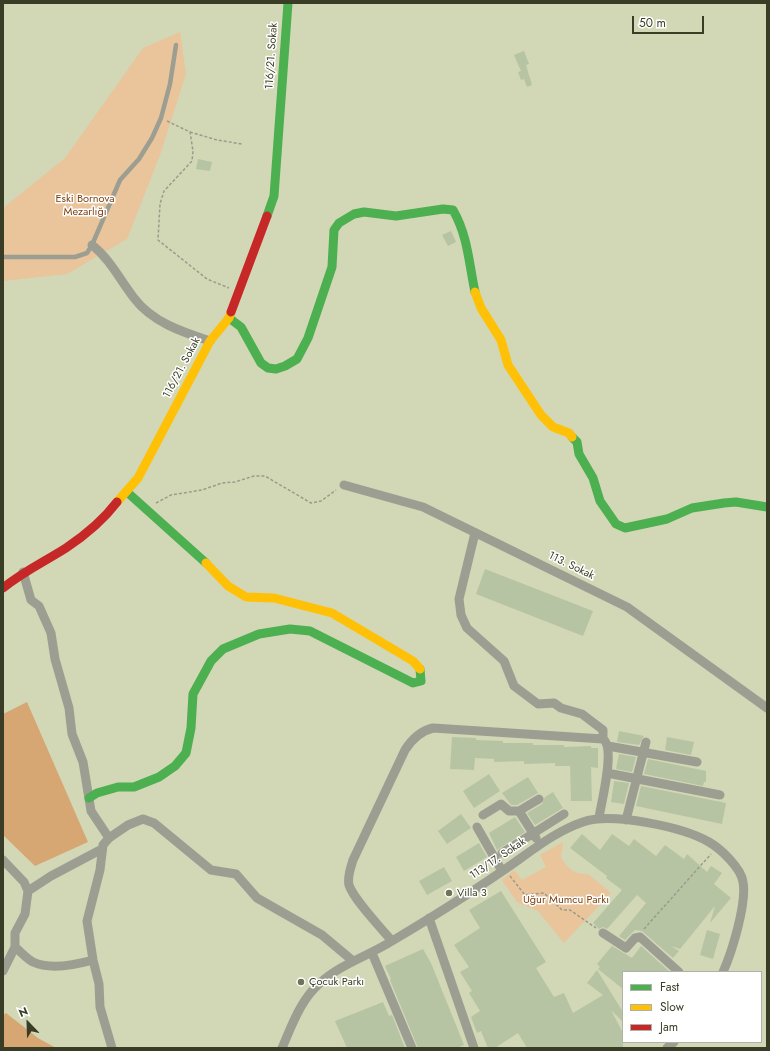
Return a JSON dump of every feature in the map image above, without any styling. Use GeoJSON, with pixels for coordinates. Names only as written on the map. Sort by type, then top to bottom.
{"type":"FeatureCollection","features":[{"type":"Feature","properties":{"kind":"street","name":"116/21. Sokak"},"geometry":{"type":"LineString","coordinates":[[3,588],[23,572],[67,547],[110,510],[127,492],[138,478],[210,341],[229,318],[237,292],[274,196],[288,3]]}},
{"type":"Feature","properties":{"kind":"street"},"geometry":{"type":"LineString","coordinates":[[229,318],[241,327],[261,363],[268,368],[276,369],[285,366],[297,359],[308,338],[332,267],[334,230],[340,223],[354,214],[364,212],[396,216],[443,208],[453,210],[458,217],[464,236],[481,312],[502,341],[504,357],[508,365],[524,386],[535,409],[560,433],[569,434],[576,442],[579,454],[593,478],[600,501],[616,524],[625,528],[635,527],[667,519],[692,508],[724,503],[736,502],[767,507]]}},
{"type":"Feature","properties":{"kind":"street"},"geometry":{"type":"LineString","coordinates":[[92,245],[108,260],[141,306],[174,329],[210,341]]}},
{"type":"Feature","properties":{"kind":"street","name":"113. Sokak"},"geometry":{"type":"LineString","coordinates":[[344,485],[423,507],[627,607],[767,708]]}},
{"type":"Feature","properties":{"kind":"street"},"geometry":{"type":"LineString","coordinates":[[89,798],[97,793],[118,787],[134,787],[159,777],[175,766],[186,753],[192,728],[193,694],[207,667],[223,649],[259,634],[290,629],[310,631],[413,683],[421,681],[420,670],[413,661],[332,613],[274,598],[246,597],[228,586],[206,563],[127,492]]}},
{"type":"Feature","properties":{"kind":"street"},"geometry":{"type":"LineString","coordinates":[[475,533],[459,599],[460,615],[467,628],[504,661],[514,686],[538,704],[554,703],[561,708],[582,714],[603,730],[606,742],[607,774],[599,818]]}},
{"type":"Feature","properties":{"kind":"street"},"geometry":{"type":"LineString","coordinates":[[23,572],[31,600],[39,606],[51,633],[55,659],[69,708],[72,734],[83,762],[91,811],[109,838]]}},
{"type":"Feature","properties":{"kind":"street"},"geometry":{"type":"LineString","coordinates":[[392,941],[355,895],[349,885],[348,880],[353,860],[405,750],[416,736],[426,729],[433,728],[606,742],[644,752],[697,762]]}},
{"type":"Feature","properties":{"kind":"street"},"geometry":{"type":"LineString","coordinates":[[626,820],[646,742]]}},
{"type":"Feature","properties":{"kind":"street"},"geometry":{"type":"LineString","coordinates":[[607,774],[720,796]]}},
{"type":"Feature","properties":{"kind":"street"},"geometry":{"type":"LineString","coordinates":[[483,815],[501,804],[509,811],[519,811],[539,799]]}},
{"type":"Feature","properties":{"kind":"street"},"geometry":{"type":"LineString","coordinates":[[519,811],[539,845]]}},
{"type":"Feature","properties":{"kind":"street"},"geometry":{"type":"LineString","coordinates":[[502,853],[564,814]]}},
{"type":"Feature","properties":{"kind":"street","name":"113/17. Sokak"},"geometry":{"type":"LineString","coordinates":[[282,1048],[299,1011],[309,995],[320,983],[354,961],[372,953],[429,918],[504,870],[539,845],[569,828],[599,818],[626,820],[674,830],[709,842],[717,848],[738,870],[743,881],[744,900],[729,959],[724,971]]}},
{"type":"Feature","properties":{"kind":"street"},"geometry":{"type":"LineString","coordinates":[[112,1048],[100,1007],[99,984],[93,960],[87,921],[100,870],[102,849],[109,838],[128,825],[143,819],[154,824],[211,870],[236,874],[258,898],[322,935],[354,961]]}},
{"type":"Feature","properties":{"kind":"street"},"geometry":{"type":"LineString","coordinates":[[477,827],[504,870]]}},
{"type":"Feature","properties":{"kind":"street"},"geometry":{"type":"LineString","coordinates":[[28,891],[50,876],[102,849]]}},
{"type":"Feature","properties":{"kind":"street"},"geometry":{"type":"LineString","coordinates":[[3,860],[24,882],[28,891],[25,914],[15,933],[15,947],[3,971]]}},
{"type":"Feature","properties":{"kind":"street"},"geometry":{"type":"LineString","coordinates":[[429,918],[474,1048]]}},
{"type":"Feature","properties":{"kind":"street"},"geometry":{"type":"LineString","coordinates":[[602,933],[626,948],[638,936],[678,971]]}},
{"type":"Feature","properties":{"kind":"street"},"geometry":{"type":"LineString","coordinates":[[15,947],[32,962],[50,966],[78,964],[93,960]]}},
{"type":"Feature","properties":{"kind":"street"},"geometry":{"type":"LineString","coordinates":[[372,953],[412,1048]]}},
{"type":"Feature","properties":{"kind":"lane"},"geometry":{"type":"LineString","coordinates":[[3,257],[75,257],[87,253],[92,245],[120,180],[138,159],[152,138],[161,118],[170,84],[176,45]]}},
{"type":"Feature","properties":{"kind":"path"},"geometry":{"type":"LineString","coordinates":[[161,118],[190,132],[217,140],[242,144]]}},
{"type":"Feature","properties":{"kind":"path"},"geometry":{"type":"LineString","coordinates":[[190,132],[193,151],[192,161],[164,191],[160,204],[158,240],[207,280],[237,292]]}},
{"type":"Feature","properties":{"kind":"path"},"geometry":{"type":"LineString","coordinates":[[147,511],[158,501],[171,495],[202,490],[222,483],[235,482],[254,476],[265,476],[311,503],[321,501],[344,485]]}},
{"type":"Feature","properties":{"kind":"path"},"geometry":{"type":"LineString","coordinates":[[638,936],[717,848]]}},
{"type":"Feature","properties":{"kind":"path"},"geometry":{"type":"LineString","coordinates":[[504,870],[525,895],[544,893],[562,910],[570,910],[602,933]]}},
{"type":"Feature","properties":{"kind":"green space","name":"Eski Bornova Mezarlığı"},"geometry":{"type":"Polygon","coordinates":[[[180,32],[186,74],[160,155],[127,239],[67,274],[3,281],[3,208],[65,158],[143,48],[180,32]]]}},
{"type":"Feature","properties":{"kind":"green space","name":"Uğur Mumcu Parkı"},"geometry":{"type":"Polygon","coordinates":[[[563,842],[561,858],[567,865],[575,872],[588,874],[611,893],[564,943],[538,911],[517,902],[502,880],[514,870],[522,880],[546,867],[540,855],[563,842]]]}},
{"type":"Feature","properties":{"kind":"shaded area"},"geometry":{"type":"Polygon","coordinates":[[[27,702],[88,842],[35,866],[3,835],[3,714],[27,702]]]}},
{"type":"Feature","properties":{"kind":"shaded area"},"geometry":{"type":"Polygon","coordinates":[[[6,1013],[38,1038],[56,1048],[3,1048],[3,1015],[6,1013]]]}},
{"type":"Feature","properties":{"kind":"building"},"geometry":{"type":"Polygon","coordinates":[[[524,51],[529,64],[526,65],[532,85],[527,87],[524,79],[521,80],[518,72],[521,71],[514,55],[524,51]]]}},
{"type":"Feature","properties":{"kind":"building"},"geometry":{"type":"Polygon","coordinates":[[[198,159],[212,162],[210,171],[196,169],[198,159]]]}},
{"type":"Feature","properties":{"kind":"building"},"geometry":{"type":"Polygon","coordinates":[[[451,231],[456,242],[448,246],[442,235],[451,231]]]}},
{"type":"Feature","properties":{"kind":"building"},"geometry":{"type":"Polygon","coordinates":[[[485,569],[593,611],[583,636],[476,594],[485,569]]]}},
{"type":"Feature","properties":{"kind":"building"},"geometry":{"type":"Polygon","coordinates":[[[619,731],[644,736],[639,745],[617,742],[619,731]]]}},
{"type":"Feature","properties":{"kind":"building"},"geometry":{"type":"Polygon","coordinates":[[[452,737],[503,741],[503,743],[564,745],[564,747],[591,746],[591,748],[598,748],[598,768],[591,767],[592,801],[571,801],[570,766],[555,766],[555,763],[524,764],[524,761],[494,762],[494,759],[475,758],[474,770],[450,769],[452,737]]]}},
{"type":"Feature","properties":{"kind":"building"},"geometry":{"type":"Polygon","coordinates":[[[667,737],[694,742],[691,755],[665,750],[667,737]]]}},
{"type":"Feature","properties":{"kind":"building"},"geometry":{"type":"Polygon","coordinates":[[[619,754],[636,757],[632,772],[616,769],[619,754]]]}},
{"type":"Feature","properties":{"kind":"building"},"geometry":{"type":"Polygon","coordinates":[[[648,759],[706,771],[706,782],[704,782],[703,786],[644,774],[648,759]]]}},
{"type":"Feature","properties":{"kind":"building"},"geometry":{"type":"Polygon","coordinates":[[[489,774],[500,791],[474,808],[463,791],[489,774]]]}},
{"type":"Feature","properties":{"kind":"building"},"geometry":{"type":"Polygon","coordinates":[[[528,777],[538,793],[517,805],[511,805],[502,793],[528,777]]]}},
{"type":"Feature","properties":{"kind":"building"},"geometry":{"type":"Polygon","coordinates":[[[614,781],[629,783],[624,804],[611,802],[614,781]]]}},
{"type":"Feature","properties":{"kind":"building"},"geometry":{"type":"Polygon","coordinates":[[[641,786],[726,803],[722,824],[636,806],[641,786]]]}},
{"type":"Feature","properties":{"kind":"building"},"geometry":{"type":"Polygon","coordinates":[[[553,792],[563,808],[535,825],[527,813],[542,804],[545,797],[553,792]]]}},
{"type":"Feature","properties":{"kind":"building"},"geometry":{"type":"Polygon","coordinates":[[[461,814],[471,828],[447,844],[438,831],[461,814]]]}},
{"type":"Feature","properties":{"kind":"building"},"geometry":{"type":"Polygon","coordinates":[[[515,817],[525,832],[497,850],[489,833],[515,817]]]}},
{"type":"Feature","properties":{"kind":"building"},"geometry":{"type":"Polygon","coordinates":[[[582,834],[600,850],[612,834],[629,846],[634,839],[656,856],[665,845],[684,859],[687,854],[707,872],[711,866],[722,873],[714,884],[731,898],[710,923],[715,906],[680,949],[671,946],[679,951],[673,958],[642,931],[635,930],[625,940],[619,936],[646,903],[637,895],[607,929],[603,927],[599,929],[593,923],[622,890],[606,878],[607,876],[570,848],[582,834]]]}},
{"type":"Feature","properties":{"kind":"building"},"geometry":{"type":"Polygon","coordinates":[[[479,843],[487,857],[464,871],[456,857],[479,843]]]}},
{"type":"Feature","properties":{"kind":"building"},"geometry":{"type":"Polygon","coordinates":[[[444,867],[452,881],[427,895],[419,881],[444,867]]]}},
{"type":"Feature","properties":{"kind":"building"},"geometry":{"type":"Polygon","coordinates":[[[501,891],[546,962],[536,968],[554,997],[564,993],[573,1013],[603,995],[587,983],[597,970],[622,1010],[622,1021],[611,1010],[622,1031],[623,1048],[527,1048],[518,1033],[495,1048],[488,1048],[481,1031],[477,1033],[471,1017],[480,1011],[469,993],[472,991],[460,972],[469,967],[454,945],[480,928],[469,910],[501,891]]]}},
{"type":"Feature","properties":{"kind":"building"},"geometry":{"type":"Polygon","coordinates":[[[707,930],[720,934],[713,959],[700,955],[707,930]]]}},
{"type":"Feature","properties":{"kind":"building"},"geometry":{"type":"Polygon","coordinates":[[[612,946],[632,958],[641,946],[669,971],[622,971],[622,988],[598,969],[600,967],[597,964],[612,946]]]}},
{"type":"Feature","properties":{"kind":"building"},"geometry":{"type":"Polygon","coordinates":[[[423,949],[431,963],[464,1045],[457,1048],[418,1048],[385,966],[423,949]]]}},
{"type":"Feature","properties":{"kind":"building"},"geometry":{"type":"Polygon","coordinates":[[[383,1002],[389,1016],[392,1015],[405,1048],[347,1048],[335,1021],[383,1002]]]}},
{"type":"Feature","properties":{"kind":"traffic: fast"},"geometry":{"type":"LineString","coordinates":[[267,216],[274,196],[288,3]]}},
{"type":"Feature","properties":{"kind":"traffic: fast"},"geometry":{"type":"LineString","coordinates":[[229,318],[241,327],[261,363],[268,368],[276,369],[297,359],[308,338],[332,267],[334,230],[339,223],[354,214],[364,212],[396,216],[443,209],[453,210],[465,240],[475,292]]}},
{"type":"Feature","properties":{"kind":"traffic: fast"},"geometry":{"type":"LineString","coordinates":[[572,437],[577,442],[579,454],[593,478],[600,501],[616,524],[625,528],[667,519],[692,508],[724,503],[736,502],[767,507]]}},
{"type":"Feature","properties":{"kind":"traffic: fast"},"geometry":{"type":"LineString","coordinates":[[127,492],[206,563]]}},
{"type":"Feature","properties":{"kind":"traffic: fast"},"geometry":{"type":"LineString","coordinates":[[89,798],[97,793],[118,787],[134,787],[159,777],[175,766],[186,753],[191,728],[193,694],[211,661],[223,649],[259,634],[290,629],[310,631],[413,683],[421,681],[420,669]]}},
{"type":"Feature","properties":{"kind":"traffic: slow"},"geometry":{"type":"LineString","coordinates":[[475,292],[481,308],[501,340],[508,365],[541,415],[553,427],[569,433],[572,437]]}},
{"type":"Feature","properties":{"kind":"traffic: slow"},"geometry":{"type":"LineString","coordinates":[[117,502],[138,478],[210,341],[229,318],[231,312]]}},
{"type":"Feature","properties":{"kind":"traffic: slow"},"geometry":{"type":"LineString","coordinates":[[206,563],[228,586],[246,597],[274,598],[332,613],[413,661],[420,669]]}},
{"type":"Feature","properties":{"kind":"traffic: jam"},"geometry":{"type":"LineString","coordinates":[[231,312],[267,216]]}},
{"type":"Feature","properties":{"kind":"traffic: jam"},"geometry":{"type":"LineString","coordinates":[[3,588],[80,538],[100,521],[117,502]]}},
{"type":"Feature","properties":{"kind":"place","name":"Villa 3"},"geometry":{"type":"Point","coordinates":[449,893]}},
{"type":"Feature","properties":{"kind":"place","name":"Çocuk Parkı"},"geometry":{"type":"Point","coordinates":[301,982]}}]}
